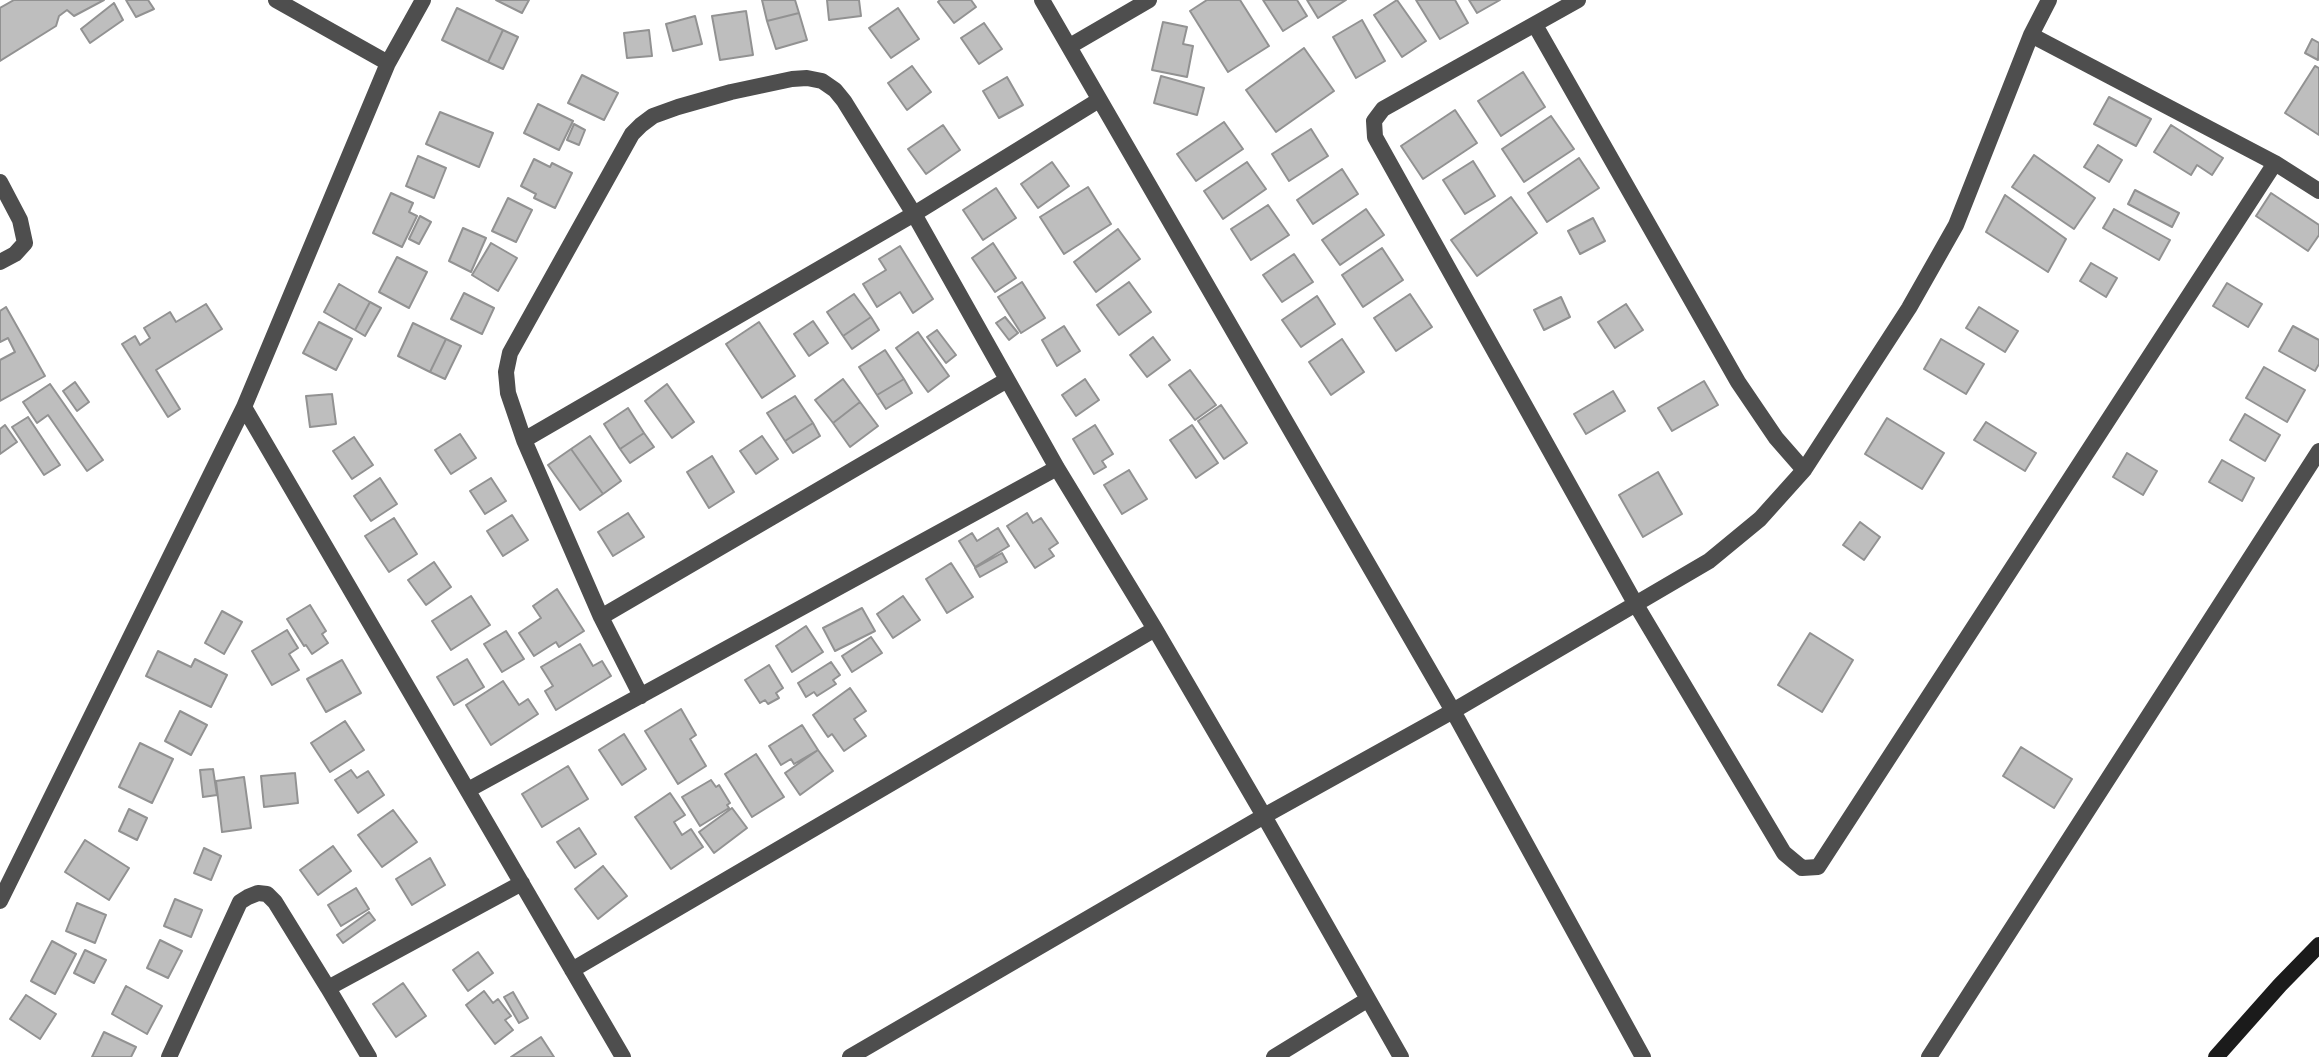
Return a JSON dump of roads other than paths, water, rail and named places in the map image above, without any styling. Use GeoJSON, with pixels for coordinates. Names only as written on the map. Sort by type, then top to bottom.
{"type":"FeatureCollection","features":[{"type":"Feature","properties":{"kind":"street"},"geometry":{"type":"LineString","coordinates":[[276,0],[388,63]]}},
{"type":"Feature","properties":{"kind":"street"},"geometry":{"type":"LineString","coordinates":[[0,901],[244,407],[388,63],[423,0]]}},
{"type":"Feature","properties":{"kind":"street"},"geometry":{"type":"LineString","coordinates":[[1042,0],[1453,711],[1643,1057]]}},
{"type":"Feature","properties":{"kind":"street"},"geometry":{"type":"LineString","coordinates":[[1070,46],[1149,0]]}},
{"type":"Feature","properties":{"kind":"street"},"geometry":{"type":"LineString","coordinates":[[1578,0],[1383,109],[1374,121],[1375,137],[1635,603],[1784,853],[1802,868],[1818,867],[2275,163]]}},
{"type":"Feature","properties":{"kind":"street"},"geometry":{"type":"LineString","coordinates":[[850,1057],[1709,561],[1760,519],[1804,470],[1909,308],[1956,225],[2031,35],[2049,0]]}},
{"type":"Feature","properties":{"kind":"street"},"geometry":{"type":"LineString","coordinates":[[1535,25],[1738,382],[1769,429],[1804,470]]}},
{"type":"Feature","properties":{"kind":"street"},"geometry":{"type":"LineString","coordinates":[[2031,35],[2275,163],[2319,191]]}},
{"type":"Feature","properties":{"kind":"street"},"geometry":{"type":"LineString","coordinates":[[641,696],[601,617],[524,440],[508,393],[506,372],[510,353],[632,134],[653,116],[731,92],[792,79],[822,81],[844,101],[914,214],[1057,468],[1155,629],[1401,1057]]}},
{"type":"Feature","properties":{"kind":"street"},"geometry":{"type":"LineString","coordinates":[[524,440],[914,214],[1099,100]]}},
{"type":"Feature","properties":{"kind":"street"},"geometry":{"type":"LineString","coordinates":[[0,182],[20,220],[25,243],[15,254],[0,262]]}},
{"type":"Feature","properties":{"kind":"street"},"geometry":{"type":"LineString","coordinates":[[601,617],[1007,380]]}},
{"type":"Feature","properties":{"kind":"street"},"geometry":{"type":"LineString","coordinates":[[244,407],[623,1057]]}},
{"type":"Feature","properties":{"kind":"street"},"geometry":{"type":"LineString","coordinates":[[1929,1057],[2319,451]]}},
{"type":"Feature","properties":{"kind":"street"},"geometry":{"type":"LineString","coordinates":[[468,790],[1057,468]]}},
{"type":"Feature","properties":{"kind":"street"},"geometry":{"type":"LineString","coordinates":[[572,970],[1155,629]]}},
{"type":"Feature","properties":{"kind":"street"},"geometry":{"type":"LineString","coordinates":[[328,988],[522,883]]}},
{"type":"Feature","properties":{"kind":"street"},"geometry":{"type":"LineString","coordinates":[[169,1057],[240,902],[258,893],[267,894],[275,902],[369,1057]]}},
{"type":"Feature","properties":{"kind":"street"},"geometry":{"type":"LineString","coordinates":[[2216,1057],[2319,945]]}},
{"type":"Feature","properties":{"kind":"street"},"geometry":{"type":"LineString","coordinates":[[1274,1057],[1367,1000]]}}]}
